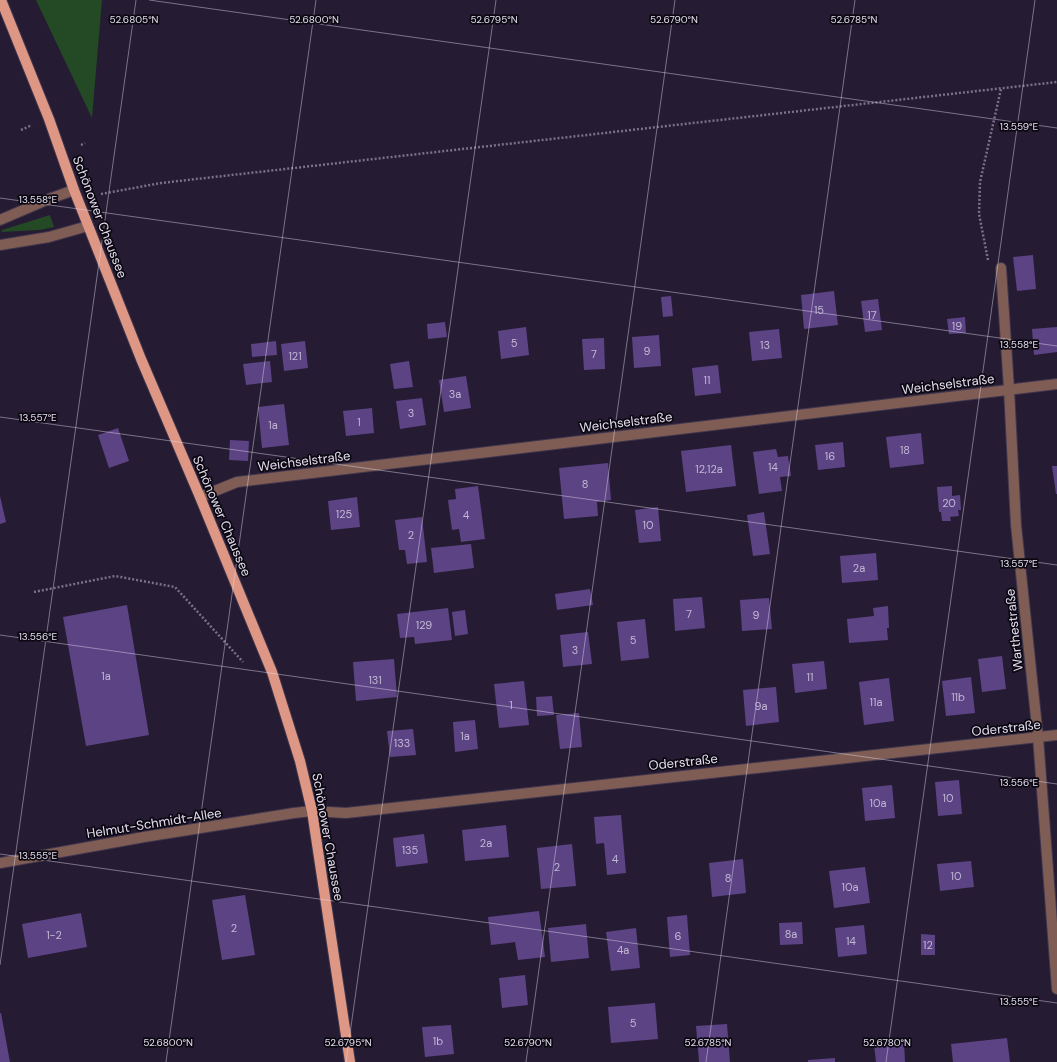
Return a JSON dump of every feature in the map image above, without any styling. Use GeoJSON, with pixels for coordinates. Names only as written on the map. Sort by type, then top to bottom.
{"type":"FeatureCollection","features":[{"type":"Feature","properties":{"kind":"main road","name":"Schönower Chaussee"},"geometry":{"type":"LineString","coordinates":[[2,0],[49,119],[74,190],[141,359],[272,672],[300,761],[312,811],[350,1062]]}},
{"type":"Feature","properties":{"kind":"street"},"geometry":{"type":"LineString","coordinates":[[0,220],[74,190]]}},
{"type":"Feature","properties":{"kind":"street"},"geometry":{"type":"LineString","coordinates":[[0,245],[49,237],[88,226]]}},
{"type":"Feature","properties":{"kind":"street","name":"Warthestraße"},"geometry":{"type":"LineString","coordinates":[[1001,268],[1016,525],[1038,737],[1057,989]]}},
{"type":"Feature","properties":{"kind":"street","name":"Weichselstraße"},"geometry":{"type":"LineString","coordinates":[[200,497],[237,482],[1057,384]]}},
{"type":"Feature","properties":{"kind":"street","name":"Oderstraße"},"geometry":{"type":"LineString","coordinates":[[312,811],[346,812],[1057,735]]}},
{"type":"Feature","properties":{"kind":"street","name":"Helmut-Schmidt-Allee"},"geometry":{"type":"LineString","coordinates":[[0,863],[152,835],[312,811]]}},
{"type":"Feature","properties":{"kind":"path"},"geometry":{"type":"LineString","coordinates":[[101,194],[161,183],[1057,82]]}},
{"type":"Feature","properties":{"kind":"path"},"geometry":{"type":"LineString","coordinates":[[1001,88],[980,182],[979,214],[987,260],[1001,268]]}},
{"type":"Feature","properties":{"kind":"path"},"geometry":{"type":"LineString","coordinates":[[21,130],[32,125]]}},
{"type":"Feature","properties":{"kind":"path"},"geometry":{"type":"LineString","coordinates":[[81,145],[85,143]]}},
{"type":"Feature","properties":{"kind":"path"},"geometry":{"type":"LineString","coordinates":[[34,592],[115,576],[175,587],[243,662]]}},
{"type":"Feature","properties":{"kind":"green space"},"geometry":{"type":"Polygon","coordinates":[[[36,0],[102,0],[92,118],[36,0]]]}},
{"type":"Feature","properties":{"kind":"green space"},"geometry":{"type":"Polygon","coordinates":[[[50,215],[54,227],[40,230],[1,232],[2,230],[50,215]]]}},
{"type":"Feature","properties":{"kind":"building"},"geometry":{"type":"Polygon","coordinates":[[[1033,255],[1036,289],[1017,291],[1013,257],[1033,255]]]}},
{"type":"Feature","properties":{"kind":"building"},"geometry":{"type":"Polygon","coordinates":[[[834,291],[838,325],[804,329],[801,295],[834,291]]]}},
{"type":"Feature","properties":{"kind":"building"},"geometry":{"type":"Polygon","coordinates":[[[671,296],[673,316],[663,317],[661,297],[671,296]]]}},
{"type":"Feature","properties":{"kind":"building"},"geometry":{"type":"Polygon","coordinates":[[[878,299],[882,330],[865,332],[861,301],[878,299]]]}},
{"type":"Feature","properties":{"kind":"building"},"geometry":{"type":"Polygon","coordinates":[[[965,317],[966,333],[949,334],[947,319],[965,317]]]}},
{"type":"Feature","properties":{"kind":"building"},"geometry":{"type":"Polygon","coordinates":[[[445,322],[447,337],[428,339],[427,324],[445,322]]]}},
{"type":"Feature","properties":{"kind":"building"},"geometry":{"type":"Polygon","coordinates":[[[526,327],[529,355],[501,359],[498,331],[526,327]]]}},
{"type":"Feature","properties":{"kind":"building"},"geometry":{"type":"Polygon","coordinates":[[[1057,327],[1057,352],[1034,355],[1032,329],[1057,327]]]}},
{"type":"Feature","properties":{"kind":"building"},"geometry":{"type":"Polygon","coordinates":[[[779,329],[782,358],[752,361],[749,332],[779,329]]]}},
{"type":"Feature","properties":{"kind":"building"},"geometry":{"type":"Polygon","coordinates":[[[659,335],[661,366],[634,368],[632,337],[659,335]]]}},
{"type":"Feature","properties":{"kind":"building"},"geometry":{"type":"Polygon","coordinates":[[[604,338],[605,369],[584,370],[582,339],[604,338]]]}},
{"type":"Feature","properties":{"kind":"building"},"geometry":{"type":"Polygon","coordinates":[[[276,341],[277,355],[252,357],[251,344],[276,341]]]}},
{"type":"Feature","properties":{"kind":"building"},"geometry":{"type":"Polygon","coordinates":[[[305,341],[308,368],[284,371],[281,344],[305,341]]]}},
{"type":"Feature","properties":{"kind":"building"},"geometry":{"type":"Polygon","coordinates":[[[270,361],[272,382],[246,385],[243,364],[270,361]]]}},
{"type":"Feature","properties":{"kind":"building"},"geometry":{"type":"Polygon","coordinates":[[[409,361],[413,387],[394,389],[390,364],[409,361]]]}},
{"type":"Feature","properties":{"kind":"building"},"geometry":{"type":"Polygon","coordinates":[[[718,365],[721,393],[695,396],[692,368],[718,365]]]}},
{"type":"Feature","properties":{"kind":"building"},"geometry":{"type":"Polygon","coordinates":[[[466,376],[471,408],[444,412],[439,380],[466,376]]]}},
{"type":"Feature","properties":{"kind":"building"},"geometry":{"type":"Polygon","coordinates":[[[422,398],[426,425],[400,429],[396,401],[422,398]]]}},
{"type":"Feature","properties":{"kind":"building"},"geometry":{"type":"Polygon","coordinates":[[[284,404],[289,445],[262,448],[258,407],[284,404]]]}},
{"type":"Feature","properties":{"kind":"building"},"geometry":{"type":"Polygon","coordinates":[[[372,408],[374,433],[346,436],[343,411],[372,408]]]}},
{"type":"Feature","properties":{"kind":"building"},"geometry":{"type":"Polygon","coordinates":[[[118,428],[129,461],[109,468],[98,435],[118,428]]]}},
{"type":"Feature","properties":{"kind":"building"},"geometry":{"type":"Polygon","coordinates":[[[921,433],[924,464],[890,468],[886,437],[921,433]]]}},
{"type":"Feature","properties":{"kind":"building"},"geometry":{"type":"Polygon","coordinates":[[[230,440],[249,441],[248,461],[229,460],[230,440]]]}},
{"type":"Feature","properties":{"kind":"building"},"geometry":{"type":"Polygon","coordinates":[[[843,442],[845,467],[818,470],[815,445],[843,442]]]}},
{"type":"Feature","properties":{"kind":"building"},"geometry":{"type":"Polygon","coordinates":[[[731,445],[736,486],[686,492],[681,451],[731,445]]]}},
{"type":"Feature","properties":{"kind":"building"},"geometry":{"type":"Polygon","coordinates":[[[776,449],[778,457],[788,456],[791,476],[780,477],[782,491],[759,494],[753,452],[776,449]]]}},
{"type":"Feature","properties":{"kind":"building"},"geometry":{"type":"Polygon","coordinates":[[[608,463],[611,500],[597,502],[598,516],[564,519],[559,468],[608,463]]]}},
{"type":"Feature","properties":{"kind":"building"},"geometry":{"type":"Polygon","coordinates":[[[1052,466],[1057,466],[1057,494],[1056,494],[1052,466]]]}},
{"type":"Feature","properties":{"kind":"building"},"geometry":{"type":"Polygon","coordinates":[[[478,486],[485,539],[461,542],[459,529],[452,530],[448,500],[456,499],[455,489],[478,486]]]}},
{"type":"Feature","properties":{"kind":"building"},"geometry":{"type":"Polygon","coordinates":[[[952,486],[952,496],[960,495],[961,510],[958,510],[959,516],[950,517],[951,521],[942,521],[941,512],[939,512],[937,487],[952,486]]]}},
{"type":"Feature","properties":{"kind":"building"},"geometry":{"type":"Polygon","coordinates":[[[0,496],[6,522],[0,524],[0,496]]]}},
{"type":"Feature","properties":{"kind":"building"},"geometry":{"type":"Polygon","coordinates":[[[357,497],[360,527],[331,530],[328,501],[357,497]]]}},
{"type":"Feature","properties":{"kind":"building"},"geometry":{"type":"Polygon","coordinates":[[[658,507],[661,541],[639,543],[635,510],[658,507]]]}},
{"type":"Feature","properties":{"kind":"building"},"geometry":{"type":"Polygon","coordinates":[[[764,512],[770,554],[753,556],[747,515],[764,512]]]}},
{"type":"Feature","properties":{"kind":"building"},"geometry":{"type":"Polygon","coordinates":[[[422,517],[427,562],[407,564],[405,550],[399,550],[395,520],[422,517]]]}},
{"type":"Feature","properties":{"kind":"building"},"geometry":{"type":"Polygon","coordinates":[[[471,544],[474,568],[434,573],[431,548],[471,544]]]}},
{"type":"Feature","properties":{"kind":"building"},"geometry":{"type":"Polygon","coordinates":[[[876,553],[878,580],[842,583],[840,556],[876,553]]]}},
{"type":"Feature","properties":{"kind":"building"},"geometry":{"type":"Polygon","coordinates":[[[590,589],[593,605],[557,610],[555,594],[590,589]]]}},
{"type":"Feature","properties":{"kind":"building"},"geometry":{"type":"Polygon","coordinates":[[[702,597],[705,628],[675,631],[673,599],[702,597]]]}},
{"type":"Feature","properties":{"kind":"building"},"geometry":{"type":"Polygon","coordinates":[[[769,598],[772,629],[742,631],[740,600],[769,598]]]}},
{"type":"Feature","properties":{"kind":"building"},"geometry":{"type":"Polygon","coordinates":[[[127,605],[149,735],[86,746],[63,617],[127,605]]]}},
{"type":"Feature","properties":{"kind":"building"},"geometry":{"type":"Polygon","coordinates":[[[888,606],[888,640],[849,643],[847,619],[874,616],[873,608],[888,606]]]}},
{"type":"Feature","properties":{"kind":"building"},"geometry":{"type":"Polygon","coordinates":[[[448,608],[452,640],[415,644],[414,637],[400,638],[397,614],[448,608]]]}},
{"type":"Feature","properties":{"kind":"building"},"geometry":{"type":"Polygon","coordinates":[[[465,610],[468,634],[455,636],[452,612],[465,610]]]}},
{"type":"Feature","properties":{"kind":"building"},"geometry":{"type":"Polygon","coordinates":[[[645,619],[649,658],[621,661],[617,622],[645,619]]]}},
{"type":"Feature","properties":{"kind":"building"},"geometry":{"type":"Polygon","coordinates":[[[588,632],[592,664],[563,667],[560,635],[588,632]]]}},
{"type":"Feature","properties":{"kind":"building"},"geometry":{"type":"Polygon","coordinates":[[[1002,656],[1006,689],[982,692],[978,659],[1002,656]]]}},
{"type":"Feature","properties":{"kind":"building"},"geometry":{"type":"Polygon","coordinates":[[[394,659],[397,697],[356,701],[353,662],[394,659]]]}},
{"type":"Feature","properties":{"kind":"building"},"geometry":{"type":"Polygon","coordinates":[[[824,661],[827,689],[795,693],[792,664],[824,661]]]}},
{"type":"Feature","properties":{"kind":"building"},"geometry":{"type":"Polygon","coordinates":[[[971,677],[975,713],[946,716],[942,681],[971,677]]]}},
{"type":"Feature","properties":{"kind":"building"},"geometry":{"type":"Polygon","coordinates":[[[889,678],[894,721],[864,725],[859,682],[889,678]]]}},
{"type":"Feature","properties":{"kind":"building"},"geometry":{"type":"Polygon","coordinates":[[[524,681],[529,725],[499,728],[494,684],[524,681]]]}},
{"type":"Feature","properties":{"kind":"building"},"geometry":{"type":"Polygon","coordinates":[[[776,687],[779,722],[746,726],[743,690],[776,687]]]}},
{"type":"Feature","properties":{"kind":"building"},"geometry":{"type":"Polygon","coordinates":[[[552,696],[554,715],[537,716],[536,697],[552,696]]]}},
{"type":"Feature","properties":{"kind":"building"},"geometry":{"type":"Polygon","coordinates":[[[579,713],[582,747],[560,749],[556,715],[579,713]]]}},
{"type":"Feature","properties":{"kind":"building"},"geometry":{"type":"Polygon","coordinates":[[[475,720],[478,749],[455,752],[453,722],[475,720]]]}},
{"type":"Feature","properties":{"kind":"building"},"geometry":{"type":"Polygon","coordinates":[[[413,729],[416,755],[390,757],[387,731],[413,729]]]}},
{"type":"Feature","properties":{"kind":"building"},"geometry":{"type":"Polygon","coordinates":[[[959,780],[962,814],[938,816],[935,782],[959,780]]]}},
{"type":"Feature","properties":{"kind":"building"},"geometry":{"type":"Polygon","coordinates":[[[892,785],[895,818],[865,821],[862,788],[892,785]]]}},
{"type":"Feature","properties":{"kind":"building"},"geometry":{"type":"Polygon","coordinates":[[[621,815],[626,873],[607,875],[604,843],[596,844],[594,817],[621,815]]]}},
{"type":"Feature","properties":{"kind":"building"},"geometry":{"type":"Polygon","coordinates":[[[506,825],[509,857],[465,861],[462,830],[506,825]]]}},
{"type":"Feature","properties":{"kind":"building"},"geometry":{"type":"Polygon","coordinates":[[[424,834],[428,863],[396,867],[393,838],[424,834]]]}},
{"type":"Feature","properties":{"kind":"building"},"geometry":{"type":"Polygon","coordinates":[[[572,844],[576,886],[541,889],[537,848],[572,844]]]}},
{"type":"Feature","properties":{"kind":"building"},"geometry":{"type":"Polygon","coordinates":[[[743,859],[746,893],[712,897],[709,863],[743,859]]]}},
{"type":"Feature","properties":{"kind":"building"},"geometry":{"type":"Polygon","coordinates":[[[971,861],[974,887],[940,891],[937,864],[971,861]]]}},
{"type":"Feature","properties":{"kind":"building"},"geometry":{"type":"Polygon","coordinates":[[[865,867],[870,903],[834,908],[829,871],[865,867]]]}},
{"type":"Feature","properties":{"kind":"building"},"geometry":{"type":"Polygon","coordinates":[[[245,895],[255,955],[222,960],[212,900],[245,895]]]}},
{"type":"Feature","properties":{"kind":"building"},"geometry":{"type":"Polygon","coordinates":[[[539,911],[545,957],[518,960],[515,942],[491,945],[488,917],[539,911]]]}},
{"type":"Feature","properties":{"kind":"building"},"geometry":{"type":"Polygon","coordinates":[[[81,913],[87,947],[28,958],[22,924],[81,913]]]}},
{"type":"Feature","properties":{"kind":"building"},"geometry":{"type":"Polygon","coordinates":[[[687,915],[690,955],[670,957],[667,917],[687,915]]]}},
{"type":"Feature","properties":{"kind":"building"},"geometry":{"type":"Polygon","coordinates":[[[802,922],[803,944],[780,945],[779,923],[802,922]]]}},
{"type":"Feature","properties":{"kind":"building"},"geometry":{"type":"Polygon","coordinates":[[[586,924],[589,958],[551,962],[548,928],[586,924]]]}},
{"type":"Feature","properties":{"kind":"building"},"geometry":{"type":"Polygon","coordinates":[[[864,925],[867,954],[838,957],[835,928],[864,925]]]}},
{"type":"Feature","properties":{"kind":"building"},"geometry":{"type":"Polygon","coordinates":[[[636,928],[640,968],[611,971],[606,932],[636,928]]]}},
{"type":"Feature","properties":{"kind":"building"},"geometry":{"type":"Polygon","coordinates":[[[921,934],[935,935],[935,955],[921,955],[921,934]]]}},
{"type":"Feature","properties":{"kind":"building"},"geometry":{"type":"Polygon","coordinates":[[[525,975],[528,1005],[502,1008],[499,978],[525,975]]]}},
{"type":"Feature","properties":{"kind":"building"},"geometry":{"type":"Polygon","coordinates":[[[655,1003],[658,1039],[611,1043],[608,1007],[655,1003]]]}},
{"type":"Feature","properties":{"kind":"building"},"geometry":{"type":"Polygon","coordinates":[[[1,1013],[10,1062],[0,1062],[1,1013]]]}},
{"type":"Feature","properties":{"kind":"building"},"geometry":{"type":"Polygon","coordinates":[[[727,1024],[730,1062],[699,1062],[696,1026],[727,1024]]]}},
{"type":"Feature","properties":{"kind":"building"},"geometry":{"type":"Polygon","coordinates":[[[451,1025],[454,1054],[425,1057],[422,1027],[451,1025]]]}},
{"type":"Feature","properties":{"kind":"building"},"geometry":{"type":"Polygon","coordinates":[[[1007,1038],[1010,1062],[953,1062],[951,1044],[1007,1038]]]}},
{"type":"Feature","properties":{"kind":"building"},"geometry":{"type":"Polygon","coordinates":[[[904,1042],[905,1062],[876,1062],[874,1045],[904,1042]]]}},
{"type":"Feature","properties":{"kind":"building"},"geometry":{"type":"Polygon","coordinates":[[[835,1058],[835,1062],[808,1062],[808,1060],[835,1058]]]}}]}
